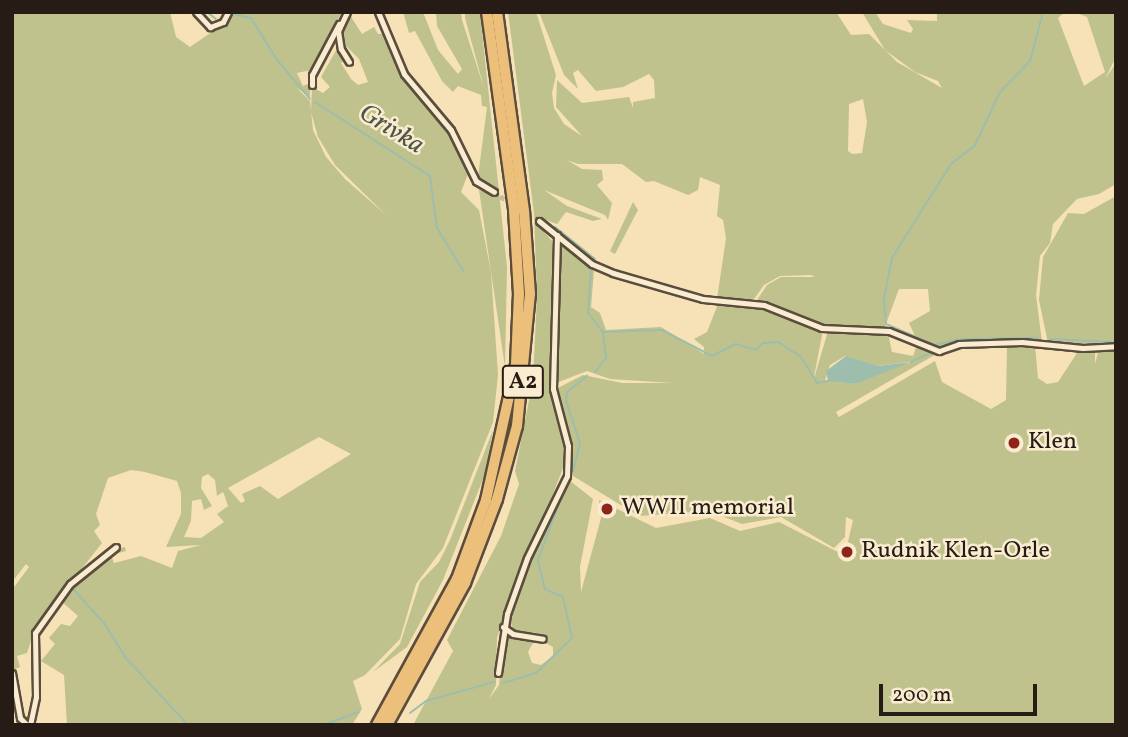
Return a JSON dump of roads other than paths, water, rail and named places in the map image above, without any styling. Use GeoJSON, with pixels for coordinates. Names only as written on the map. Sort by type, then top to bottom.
{"type":"FeatureCollection","features":[{"type":"Feature","properties":{"kind":"highway","name":"A2"},"geometry":{"type":"LineString","coordinates":[[377,725],[457,579],[486,500],[516,365],[519,294],[514,209],[487,12]]}},
{"type":"Feature","properties":{"kind":"highway","name":"A2"},"geometry":{"type":"LineString","coordinates":[[387,725],[465,583],[497,499],[517,426],[530,294],[524,211],[497,12]]}},
{"type":"Feature","properties":{"kind":"street"},"geometry":{"type":"LineString","coordinates":[[196,12],[210,27],[223,22],[228,12]]}},
{"type":"Feature","properties":{"kind":"street"},"geometry":{"type":"LineString","coordinates":[[312,85],[312,75],[347,12]]}},
{"type":"Feature","properties":{"kind":"street"},"geometry":{"type":"LineString","coordinates":[[379,12],[404,74],[451,130],[476,181],[494,192]]}},
{"type":"Feature","properties":{"kind":"street"},"geometry":{"type":"LineString","coordinates":[[338,24],[341,49],[349,62]]}},
{"type":"Feature","properties":{"kind":"street"},"geometry":{"type":"LineString","coordinates":[[539,221],[592,264],[657,288],[703,299],[764,305],[822,328],[889,331],[935,350],[959,344],[1022,342],[1083,348],[1116,346]]}},
{"type":"Feature","properties":{"kind":"street"},"geometry":{"type":"LineString","coordinates":[[498,673],[503,627],[527,558],[567,476],[568,446],[553,388],[557,235]]}},
{"type":"Feature","properties":{"kind":"street"},"geometry":{"type":"LineString","coordinates":[[12,673],[20,718],[28,725],[36,697],[35,633],[70,584],[116,547]]}},
{"type":"Feature","properties":{"kind":"street"},"geometry":{"type":"LineString","coordinates":[[503,627],[513,634],[543,639]]}},
{"type":"Feature","properties":{"kind":"waterway","name":"Grivka"},"geometry":{"type":"LineString","coordinates":[[207,12],[216,19]]}},
{"type":"Feature","properties":{"kind":"waterway"},"geometry":{"type":"LineString","coordinates":[[1037,338],[960,339],[935,345],[886,324],[884,299],[892,258],[951,164],[975,145],[1000,92],[1030,61],[1043,12]]}},
{"type":"Feature","properties":{"kind":"waterway","name":"Grivka"},"geometry":{"type":"LineString","coordinates":[[233,14],[251,18],[277,60],[310,99]]}},
{"type":"Feature","properties":{"kind":"waterway","name":"Grivka"},"geometry":{"type":"LineString","coordinates":[[315,102],[430,176],[437,228],[464,272]]}},
{"type":"Feature","properties":{"kind":"waterway"},"geometry":{"type":"LineString","coordinates":[[555,227],[595,259]]}},
{"type":"Feature","properties":{"kind":"waterway","name":"Grivka"},"geometry":{"type":"LineString","coordinates":[[591,269],[588,313],[603,332],[662,330],[712,356],[736,344],[756,350],[763,343],[778,342],[801,357],[817,383],[828,381]]}},
{"type":"Feature","properties":{"kind":"waterway"},"geometry":{"type":"LineString","coordinates":[[595,372],[606,358],[603,332]]}},
{"type":"Feature","properties":{"kind":"waterway"},"geometry":{"type":"LineString","coordinates":[[1050,339],[1116,342]]}},
{"type":"Feature","properties":{"kind":"waterway"},"geometry":{"type":"LineString","coordinates":[[911,362],[932,352]]}},
{"type":"Feature","properties":{"kind":"waterway"},"geometry":{"type":"LineString","coordinates":[[573,471],[580,443],[566,401],[567,392],[587,376]]}},
{"type":"Feature","properties":{"kind":"waterway"},"geometry":{"type":"LineString","coordinates":[[503,683],[536,673],[572,638],[563,597],[545,589],[538,560],[567,482]]}},
{"type":"Feature","properties":{"kind":"waterway"},"geometry":{"type":"LineString","coordinates":[[72,588],[104,623],[125,657],[188,725]]}},
{"type":"Feature","properties":{"kind":"waterway"},"geometry":{"type":"LineString","coordinates":[[410,713],[426,701],[494,682]]}},
{"type":"Feature","properties":{"kind":"waterway"},"geometry":{"type":"LineString","coordinates":[[323,725],[359,712]]}},
{"type":"Feature","properties":{"kind":"tunnel"},"geometry":{"type":"LineString","coordinates":[[494,192],[512,204]]}},
{"type":"Feature","properties":{"kind":"place","name":"Klen"},"geometry":{"type":"Point","coordinates":[1014,443]}},
{"type":"Feature","properties":{"kind":"place","name":"WWII memorial"},"geometry":{"type":"Point","coordinates":[607,509]}},
{"type":"Feature","properties":{"kind":"place","name":"Rudnik Klen-Orle"},"geometry":{"type":"Point","coordinates":[847,552]}}]}
